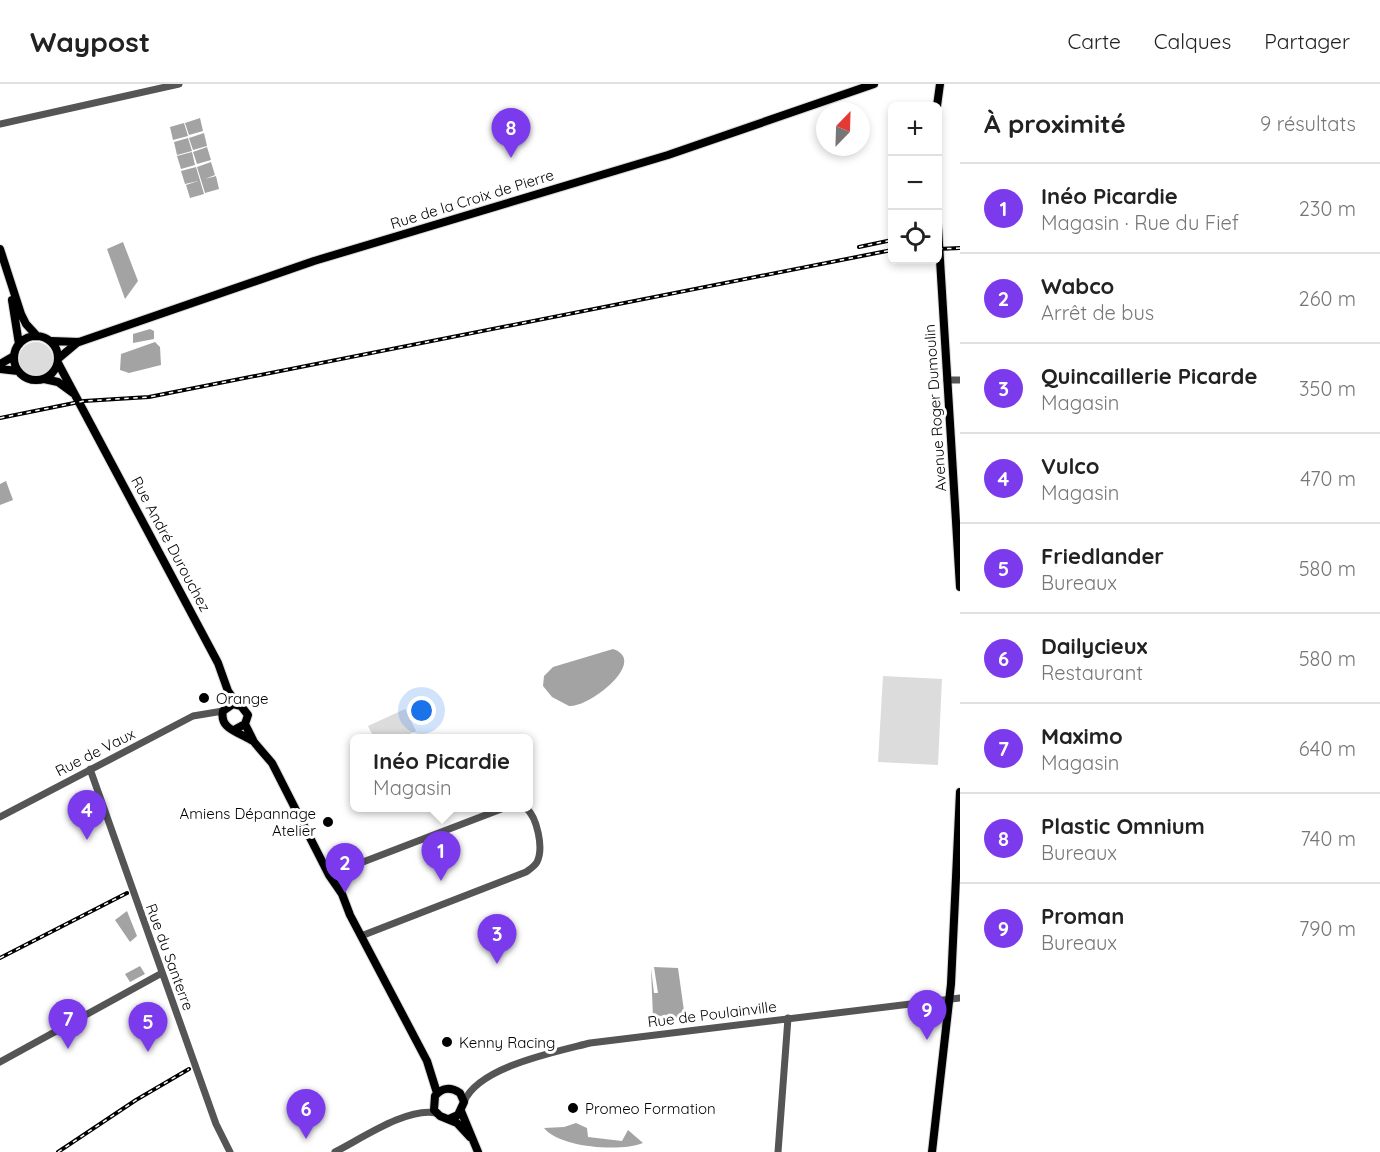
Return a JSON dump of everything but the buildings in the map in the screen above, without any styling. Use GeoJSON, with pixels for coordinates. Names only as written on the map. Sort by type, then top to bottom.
{"type":"FeatureCollection","features":[{"type":"Feature","properties":{"kind":"main road","name":"Rue de la Croix de Pierre"},"geometry":{"type":"LineString","coordinates":[[51,342],[79,342],[314,261],[668,154],[874,84]]}},
{"type":"Feature","properties":{"kind":"main road"},"geometry":{"type":"LineString","coordinates":[[938,102],[941,86]]}},
{"type":"Feature","properties":{"kind":"main road"},"geometry":{"type":"LineString","coordinates":[[0,249],[26,324],[37,336],[51,342],[58,361],[54,371],[44,379],[30,379],[18,371],[0,369]]}},
{"type":"Feature","properties":{"kind":"main road","name":"Avenue Roger Dumoulin"},"geometry":{"type":"LineString","coordinates":[[940,264],[960,587]]}},
{"type":"Feature","properties":{"kind":"main road"},"geometry":{"type":"LineString","coordinates":[[12,288],[19,344],[14,356],[18,371]]}},
{"type":"Feature","properties":{"kind":"main road"},"geometry":{"type":"LineString","coordinates":[[19,344],[27,338],[37,336]]}},
{"type":"Feature","properties":{"kind":"main road","name":"Rue de la Croix de Pierre"},"geometry":{"type":"LineString","coordinates":[[58,361],[79,342]]}},
{"type":"Feature","properties":{"kind":"main road"},"geometry":{"type":"LineString","coordinates":[[0,364],[14,356]]}},
{"type":"Feature","properties":{"kind":"main road","name":"Rue André Durouchez"},"geometry":{"type":"LineString","coordinates":[[58,361],[218,663],[228,691],[237,704]]}},
{"type":"Feature","properties":{"kind":"main road","name":"Rue André Durouchez"},"geometry":{"type":"LineString","coordinates":[[44,379],[58,382],[77,397]]}},
{"type":"Feature","properties":{"kind":"main road"},"geometry":{"type":"LineString","coordinates":[[228,691],[222,722],[254,742]]}},
{"type":"Feature","properties":{"kind":"main road"},"geometry":{"type":"LineString","coordinates":[[224,709],[237,704],[247,712],[245,724],[254,742],[262,752],[276,783],[286,795],[329,875],[343,909],[350,915],[427,1061],[437,1093],[433,1102],[436,1113],[449,1119],[470,1137]]}},
{"type":"Feature","properties":{"kind":"main road"},"geometry":{"type":"LineString","coordinates":[[234,730],[245,724]]}},
{"type":"Feature","properties":{"kind":"main road"},"geometry":{"type":"LineString","coordinates":[[932,1152],[949,999],[960,792]]}},
{"type":"Feature","properties":{"kind":"main road"},"geometry":{"type":"LineString","coordinates":[[427,1061],[452,1089],[463,1107],[470,1137],[478,1152]]}},
{"type":"Feature","properties":{"kind":"main road"},"geometry":{"type":"LineString","coordinates":[[437,1093],[452,1089]]}},
{"type":"Feature","properties":{"kind":"main road"},"geometry":{"type":"LineString","coordinates":[[449,1119],[463,1107]]}},
{"type":"Feature","properties":{"kind":"street"},"geometry":{"type":"LineString","coordinates":[[0,124],[179,84]]}},
{"type":"Feature","properties":{"kind":"street"},"geometry":{"type":"LineString","coordinates":[[947,380],[960,380]]}},
{"type":"Feature","properties":{"kind":"street","name":"Rue de Vaux"},"geometry":{"type":"LineString","coordinates":[[0,817],[193,717],[205,716],[224,709]]}},
{"type":"Feature","properties":{"kind":"street"},"geometry":{"type":"LineString","coordinates":[[205,716],[222,722]]}},
{"type":"Feature","properties":{"kind":"street","name":"Rue du Santerre"},"geometry":{"type":"LineString","coordinates":[[90,769],[216,1124],[230,1152]]}},
{"type":"Feature","properties":{"kind":"street"},"geometry":{"type":"LineString","coordinates":[[329,875],[491,812]]}},
{"type":"Feature","properties":{"kind":"street"},"geometry":{"type":"LineString","coordinates":[[361,936],[526,872],[533,867],[539,854],[535,817],[530,812]]}},
{"type":"Feature","properties":{"kind":"street"},"geometry":{"type":"LineString","coordinates":[[0,1062],[162,974]]}},
{"type":"Feature","properties":{"kind":"street","name":"Rue de Poulainville"},"geometry":{"type":"LineString","coordinates":[[452,1089],[474,1085],[485,1077],[548,1054],[590,1043],[960,998]]}},
{"type":"Feature","properties":{"kind":"street"},"geometry":{"type":"LineString","coordinates":[[778,1152],[788,1018]]}},
{"type":"Feature","properties":{"kind":"street"},"geometry":{"type":"LineString","coordinates":[[463,1107],[474,1085]]}},
{"type":"Feature","properties":{"kind":"street"},"geometry":{"type":"LineString","coordinates":[[335,1152],[400,1118],[419,1112],[433,1102]]}},
{"type":"Feature","properties":{"kind":"street"},"geometry":{"type":"LineString","coordinates":[[419,1112],[436,1113]]}},
{"type":"Feature","properties":{"kind":"shaded area"},"geometry":{"type":"Polygon","coordinates":[[[200,118],[203,131],[189,135],[185,123],[200,118]]]}},
{"type":"Feature","properties":{"kind":"shaded area"},"geometry":{"type":"Polygon","coordinates":[[[184,123],[188,136],[173,140],[170,127],[184,123]]]}},
{"type":"Feature","properties":{"kind":"shaded area"},"geometry":{"type":"Polygon","coordinates":[[[204,133],[207,146],[193,150],[189,138],[204,133]]]}},
{"type":"Feature","properties":{"kind":"shaded area"},"geometry":{"type":"Polygon","coordinates":[[[188,138],[192,151],[177,155],[174,142],[188,138]]]}},
{"type":"Feature","properties":{"kind":"shaded area"},"geometry":{"type":"Polygon","coordinates":[[[207,147],[211,160],[197,164],[193,152],[207,147]]]}},
{"type":"Feature","properties":{"kind":"shaded area"},"geometry":{"type":"Polygon","coordinates":[[[192,152],[195,165],[181,169],[177,156],[192,152]]]}},
{"type":"Feature","properties":{"kind":"shaded area"},"geometry":{"type":"Polygon","coordinates":[[[211,162],[215,175],[205,179],[216,176],[219,189],[205,193],[197,167],[211,162]]]}},
{"type":"Feature","properties":{"kind":"shaded area"},"geometry":{"type":"Polygon","coordinates":[[[196,167],[204,194],[190,198],[186,185],[198,181],[185,184],[181,171],[196,167]]]}},
{"type":"Feature","properties":{"kind":"shaded area"},"geometry":{"type":"Polygon","coordinates":[[[123,242],[138,281],[125,299],[107,249],[123,242]]]}},
{"type":"Feature","properties":{"kind":"shaded area"},"geometry":{"type":"Polygon","coordinates":[[[150,329],[154,331],[154,339],[133,343],[133,334],[150,329]]]}},
{"type":"Feature","properties":{"kind":"shaded area"},"geometry":{"type":"Polygon","coordinates":[[[36,342],[48,347],[53,359],[48,371],[36,376],[24,371],[19,359],[24,347],[36,342]]]}},
{"type":"Feature","properties":{"kind":"shaded area"},"geometry":{"type":"Polygon","coordinates":[[[155,342],[160,347],[161,365],[129,373],[120,370],[121,354],[155,342]]]}},
{"type":"Feature","properties":{"kind":"shaded area"},"geometry":{"type":"Polygon","coordinates":[[[6,481],[13,500],[0,505],[0,484],[6,481]]]}},
{"type":"Feature","properties":{"kind":"shaded area"},"geometry":{"type":"Polygon","coordinates":[[[613,649],[622,655],[624,663],[620,673],[612,683],[589,700],[569,706],[552,697],[543,686],[544,676],[553,667],[613,649]]]}},
{"type":"Feature","properties":{"kind":"shaded area"},"geometry":{"type":"Polygon","coordinates":[[[883,676],[942,679],[938,765],[878,762],[883,676]]]}},
{"type":"Feature","properties":{"kind":"shaded area"},"geometry":{"type":"Polygon","coordinates":[[[405,709],[416,731],[410,734],[372,734],[368,726],[405,709]]]}},
{"type":"Feature","properties":{"kind":"shaded area"},"geometry":{"type":"Polygon","coordinates":[[[127,911],[137,936],[130,942],[115,920],[127,911]]]}},
{"type":"Feature","properties":{"kind":"shaded area"},"geometry":{"type":"Polygon","coordinates":[[[140,966],[145,974],[130,982],[125,974],[140,966]]]}},
{"type":"Feature","properties":{"kind":"shaded area"},"geometry":{"type":"Polygon","coordinates":[[[654,967],[678,968],[685,1018],[653,1018],[651,968],[654,993],[658,993],[654,967]]]}},
{"type":"Feature","properties":{"kind":"shaded area"},"geometry":{"type":"Polygon","coordinates":[[[576,1123],[587,1128],[588,1137],[622,1141],[628,1130],[643,1143],[620,1147],[577,1144],[552,1135],[544,1128],[564,1127],[576,1123]]]}},
{"type":"Feature","properties":{"kind":"railway"},"geometry":{"type":"LineString","coordinates":[[859,247],[888,241]]}},
{"type":"Feature","properties":{"kind":"railway"},"geometry":{"type":"LineString","coordinates":[[942,249],[960,248]]}},
{"type":"Feature","properties":{"kind":"railway"},"geometry":{"type":"LineString","coordinates":[[0,418],[84,401],[149,397],[888,251]]}},
{"type":"Feature","properties":{"kind":"railway"},"geometry":{"type":"LineString","coordinates":[[0,958],[127,893]]}},
{"type":"Feature","properties":{"kind":"railway"},"geometry":{"type":"LineString","coordinates":[[58,1152],[136,1100],[189,1069]]}},
{"type":"Feature","properties":{"kind":"place","name":"Plastic Omnium"},"geometry":{"type":"Point","coordinates":[511,158]}},
{"type":"Feature","properties":{"kind":"place","name":"Orange"},"geometry":{"type":"Point","coordinates":[204,698]}},
{"type":"Feature","properties":{"kind":"place","name":"Amiens Dépannage Atelier"},"geometry":{"type":"Point","coordinates":[328,822]}},
{"type":"Feature","properties":{"kind":"place","name":"Vulco"},"geometry":{"type":"Point","coordinates":[87,840]}},
{"type":"Feature","properties":{"kind":"place","name":"Inéo Picardie"},"geometry":{"type":"Point","coordinates":[441,881]}},
{"type":"Feature","properties":{"kind":"place","name":"Wabco"},"geometry":{"type":"Point","coordinates":[345,893]}},
{"type":"Feature","properties":{"kind":"place","name":"Quincaillerie Picarde"},"geometry":{"type":"Point","coordinates":[497,964]}},
{"type":"Feature","properties":{"kind":"place","name":"Proman"},"geometry":{"type":"Point","coordinates":[927,1040]}},
{"type":"Feature","properties":{"kind":"place","name":"Kenny Racing"},"geometry":{"type":"Point","coordinates":[447,1042]}},
{"type":"Feature","properties":{"kind":"place","name":"Maximo"},"geometry":{"type":"Point","coordinates":[68,1049]}},
{"type":"Feature","properties":{"kind":"place","name":"Friedlander"},"geometry":{"type":"Point","coordinates":[148,1052]}},
{"type":"Feature","properties":{"kind":"place","name":"Promeo Formation"},"geometry":{"type":"Point","coordinates":[573,1108]}},
{"type":"Feature","properties":{"kind":"place","name":"Dailycieux"},"geometry":{"type":"Point","coordinates":[306,1139]}}]}
